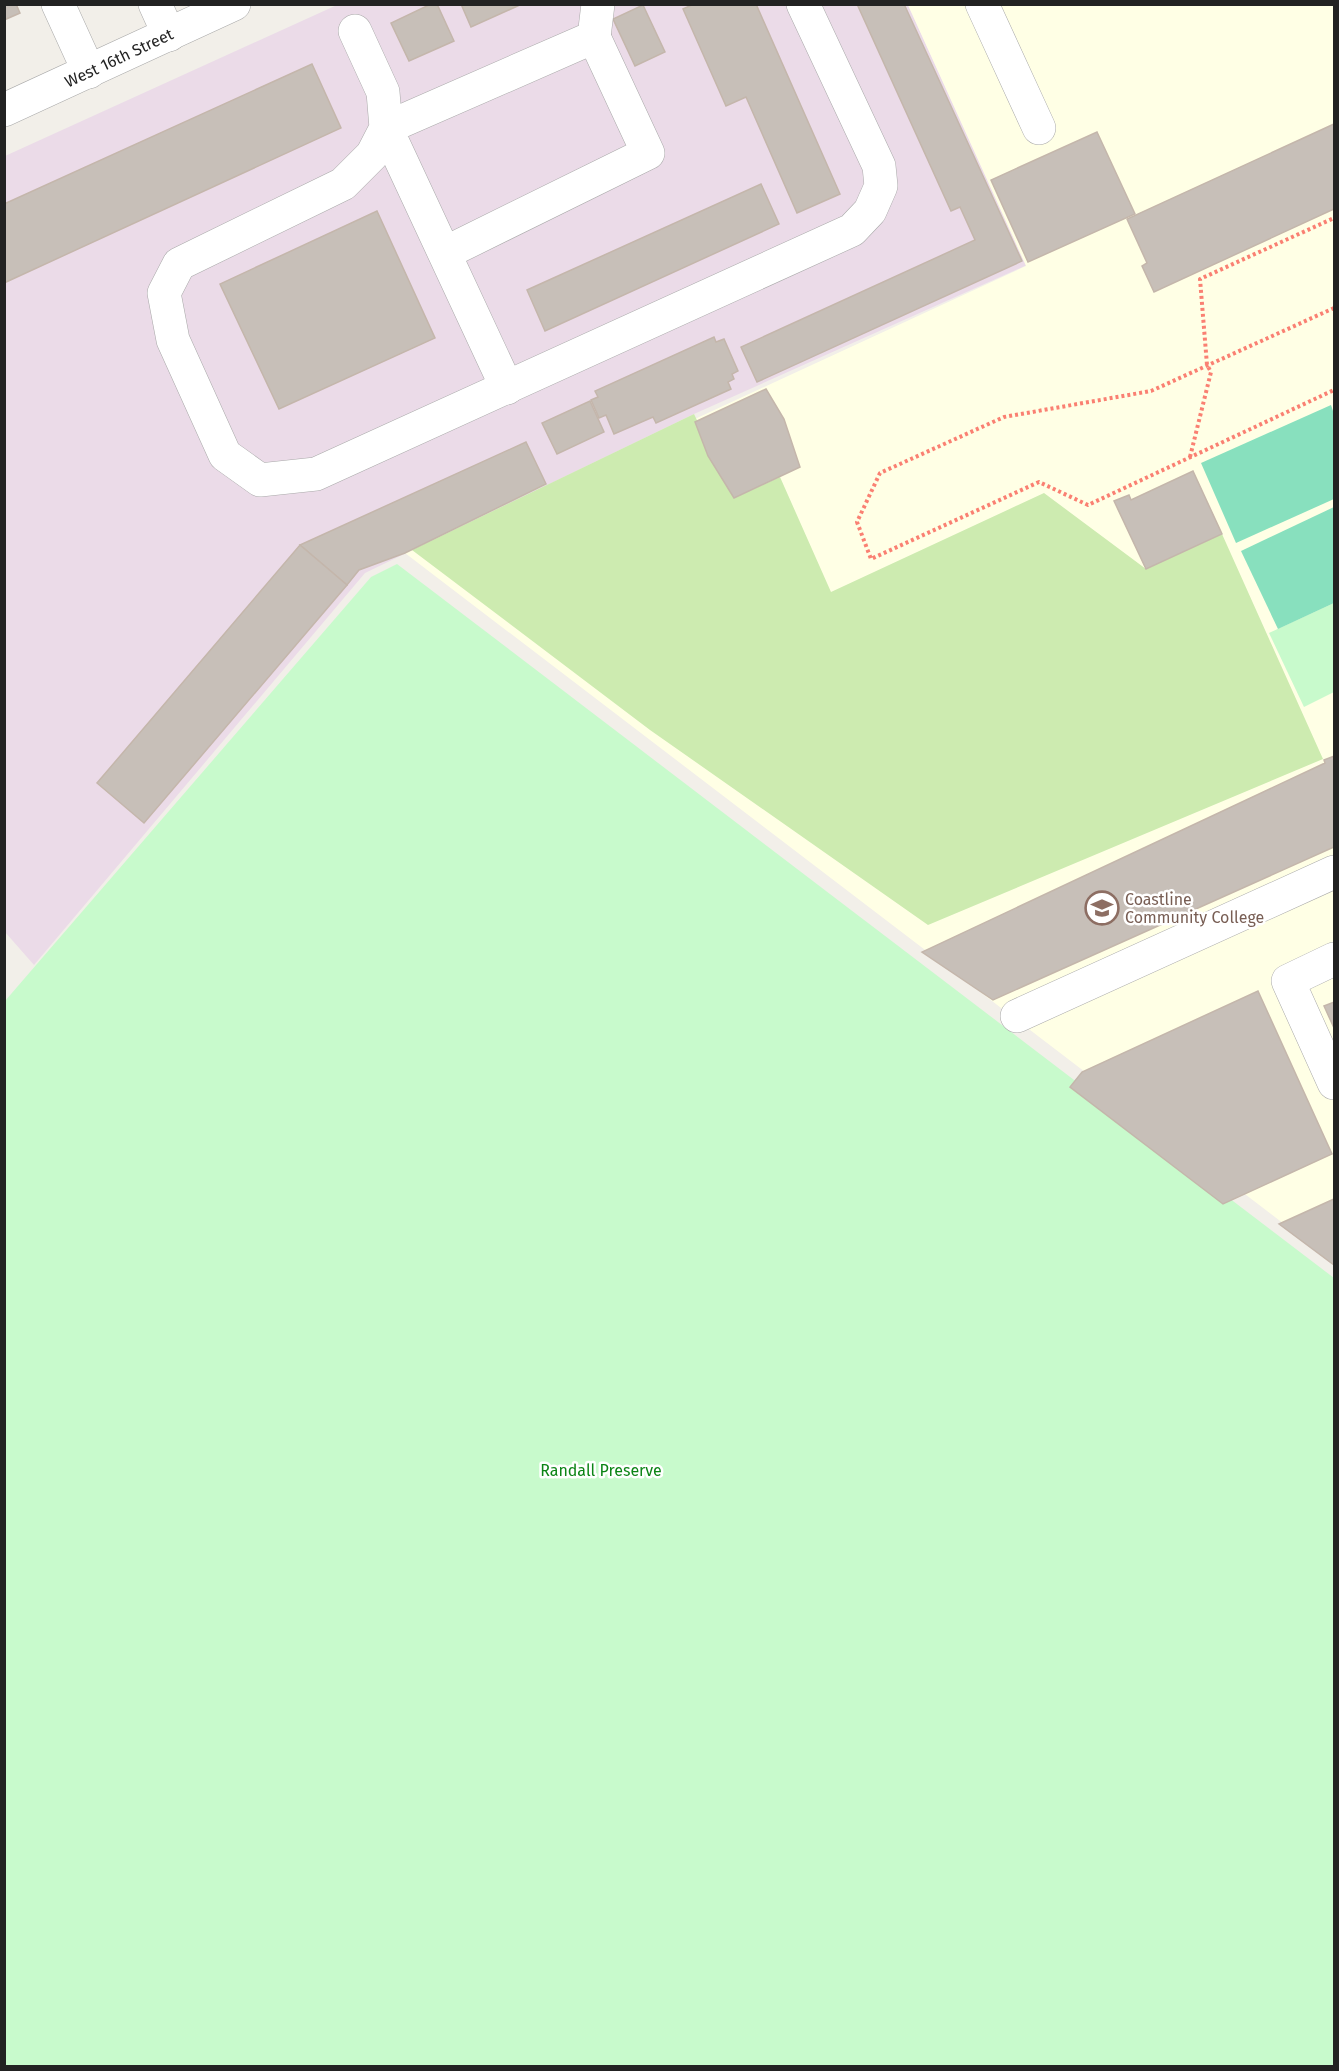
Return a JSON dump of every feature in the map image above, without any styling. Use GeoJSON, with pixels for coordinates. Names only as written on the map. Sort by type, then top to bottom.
{"type":"FeatureCollection","features":[{"type":"Feature","properties":{"kind":"street"},"geometry":{"type":"LineString","coordinates":[[58,4],[89,72]]}},
{"type":"Feature","properties":{"kind":"street"},"geometry":{"type":"LineString","coordinates":[[155,4],[169,35]]}},
{"type":"Feature","properties":{"kind":"street","name":"West 16th Street"},"geometry":{"type":"LineString","coordinates":[[4,110],[234,4]]}},
{"type":"Feature","properties":{"kind":"street"},"geometry":{"type":"LineString","coordinates":[[445,253],[648,153],[594,37],[598,4]]}},
{"type":"Feature","properties":{"kind":"street"},"geometry":{"type":"LineString","coordinates":[[594,37],[386,128],[372,155],[343,184],[179,264],[164,293],[173,340],[225,455],[260,480],[316,474],[852,231],[870,211],[881,186],[879,166],[803,4]]}},
{"type":"Feature","properties":{"kind":"street"},"geometry":{"type":"LineString","coordinates":[[982,4],[1039,128]]}},
{"type":"Feature","properties":{"kind":"street"},"geometry":{"type":"LineString","coordinates":[[356,31],[383,92],[386,128],[507,387]]}},
{"type":"Feature","properties":{"kind":"street"},"geometry":{"type":"LineString","coordinates":[[1017,1016],[1335,872]]}},
{"type":"Feature","properties":{"kind":"street"},"geometry":{"type":"LineString","coordinates":[[1335,959],[1288,981],[1335,1083]]}},
{"type":"Feature","properties":{"kind":"path"},"geometry":{"type":"LineString","coordinates":[[1189,457],[1211,372],[1207,365],[1200,279],[1335,218]]}},
{"type":"Feature","properties":{"kind":"path"},"geometry":{"type":"LineString","coordinates":[[1335,308],[1151,391],[1004,417],[880,473],[857,522],[871,559],[1039,482],[1088,505],[1335,390]]}},
{"type":"Feature","properties":{"kind":"shaded area"},"geometry":{"type":"Polygon","coordinates":[[[337,5],[908,5],[1027,265],[694,414],[365,573],[34,965],[5,932],[5,156],[337,5]]]}},
{"type":"Feature","properties":{"kind":"shaded area","name":"Coastline Community College"},"geometry":{"type":"Polygon","coordinates":[[[908,5],[1334,5],[1334,1262],[405,553],[1026,266],[908,5]]]}},
{"type":"Feature","properties":{"kind":"green space"},"geometry":{"type":"Polygon","coordinates":[[[1331,405],[1334,414],[1334,499],[1236,543],[1201,463],[1331,405]]]}},
{"type":"Feature","properties":{"kind":"green space"},"geometry":{"type":"Polygon","coordinates":[[[694,414],[734,498],[780,477],[831,592],[1044,493],[1146,569],[1222,534],[1323,759],[928,925],[650,730],[412,550],[694,414]]]}},
{"type":"Feature","properties":{"kind":"green space"},"geometry":{"type":"Polygon","coordinates":[[[1334,507],[1334,603],[1278,629],[1241,551],[1334,507]]]}},
{"type":"Feature","properties":{"kind":"green space","name":"Randall Preserve"},"geometry":{"type":"Polygon","coordinates":[[[397,564],[1334,1278],[1334,2066],[5,2066],[5,1001],[371,577],[397,564]]]}},
{"type":"Feature","properties":{"kind":"green space"},"geometry":{"type":"Polygon","coordinates":[[[1334,603],[1334,692],[1304,707],[1269,633],[1334,603]]]}},
{"type":"Feature","properties":{"kind":"building"},"geometry":{"type":"Polygon","coordinates":[[[4,4],[16,4],[20,13],[4,20],[4,4]]]}},
{"type":"Feature","properties":{"kind":"building"},"geometry":{"type":"Polygon","coordinates":[[[431,4],[437,4],[454,41],[409,61],[391,23],[431,4]]]}},
{"type":"Feature","properties":{"kind":"building"},"geometry":{"type":"Polygon","coordinates":[[[461,4],[522,4],[471,27],[461,4]]]}},
{"type":"Feature","properties":{"kind":"building"},"geometry":{"type":"Polygon","coordinates":[[[694,4],[756,4],[840,194],[797,213],[746,97],[726,106],[683,9],[694,4]]]}},
{"type":"Feature","properties":{"kind":"building"},"geometry":{"type":"Polygon","coordinates":[[[857,4],[904,4],[1022,261],[757,382],[741,347],[975,240],[960,207],[951,211],[857,4]]]}},
{"type":"Feature","properties":{"kind":"building"},"geometry":{"type":"Polygon","coordinates":[[[643,5],[665,52],[635,66],[613,19],[643,5]]]}},
{"type":"Feature","properties":{"kind":"building"},"geometry":{"type":"Polygon","coordinates":[[[312,64],[341,128],[4,283],[4,204],[312,64]]]}},
{"type":"Feature","properties":{"kind":"building"},"geometry":{"type":"Polygon","coordinates":[[[1334,124],[1334,209],[1154,292],[1142,266],[1147,263],[1127,219],[1334,124]]]}},
{"type":"Feature","properties":{"kind":"building"},"geometry":{"type":"Polygon","coordinates":[[[1097,132],[1135,214],[1028,262],[991,180],[1097,132]]]}},
{"type":"Feature","properties":{"kind":"building"},"geometry":{"type":"Polygon","coordinates":[[[761,184],[779,224],[545,331],[527,290],[761,184]]]}},
{"type":"Feature","properties":{"kind":"building"},"geometry":{"type":"Polygon","coordinates":[[[377,211],[435,338],[279,409],[220,284],[377,211]]]}},
{"type":"Feature","properties":{"kind":"building"},"geometry":{"type":"Polygon","coordinates":[[[714,337],[716,342],[724,339],[738,371],[732,374],[734,379],[728,382],[731,389],[656,423],[653,417],[614,434],[606,415],[599,418],[591,400],[598,397],[595,391],[714,337]]]}},
{"type":"Feature","properties":{"kind":"building"},"geometry":{"type":"Polygon","coordinates":[[[766,389],[784,419],[800,467],[734,498],[708,456],[695,422],[766,389]]]}},
{"type":"Feature","properties":{"kind":"building"},"geometry":{"type":"Polygon","coordinates":[[[590,401],[604,432],[557,454],[542,423],[590,401]]]}},
{"type":"Feature","properties":{"kind":"building"},"geometry":{"type":"Polygon","coordinates":[[[526,442],[546,484],[405,553],[359,570],[347,585],[300,545],[526,442]]]}},
{"type":"Feature","properties":{"kind":"building"},"geometry":{"type":"Polygon","coordinates":[[[1193,471],[1222,534],[1146,569],[1114,501],[1129,495],[1131,500],[1193,471]]]}},
{"type":"Feature","properties":{"kind":"building"},"geometry":{"type":"Polygon","coordinates":[[[300,545],[347,585],[144,823],[97,783],[300,545]]]}},
{"type":"Feature","properties":{"kind":"building"},"geometry":{"type":"Polygon","coordinates":[[[1334,756],[1334,847],[993,1000],[922,952],[1325,763],[1324,760],[1334,756]]]}},
{"type":"Feature","properties":{"kind":"building"},"geometry":{"type":"Polygon","coordinates":[[[1258,991],[1332,1154],[1223,1204],[1070,1087],[1082,1072],[1258,991]]]}},
{"type":"Feature","properties":{"kind":"building"},"geometry":{"type":"Polygon","coordinates":[[[1334,1002],[1334,1028],[1324,1006],[1334,1002]]]}},
{"type":"Feature","properties":{"kind":"building"},"geometry":{"type":"Polygon","coordinates":[[[1334,1199],[1334,1265],[1279,1224],[1334,1199]]]}},
{"type":"Feature","properties":{"kind":"place","name":"Coastline Community College"},"geometry":{"type":"Point","coordinates":[1102,908]}}]}
